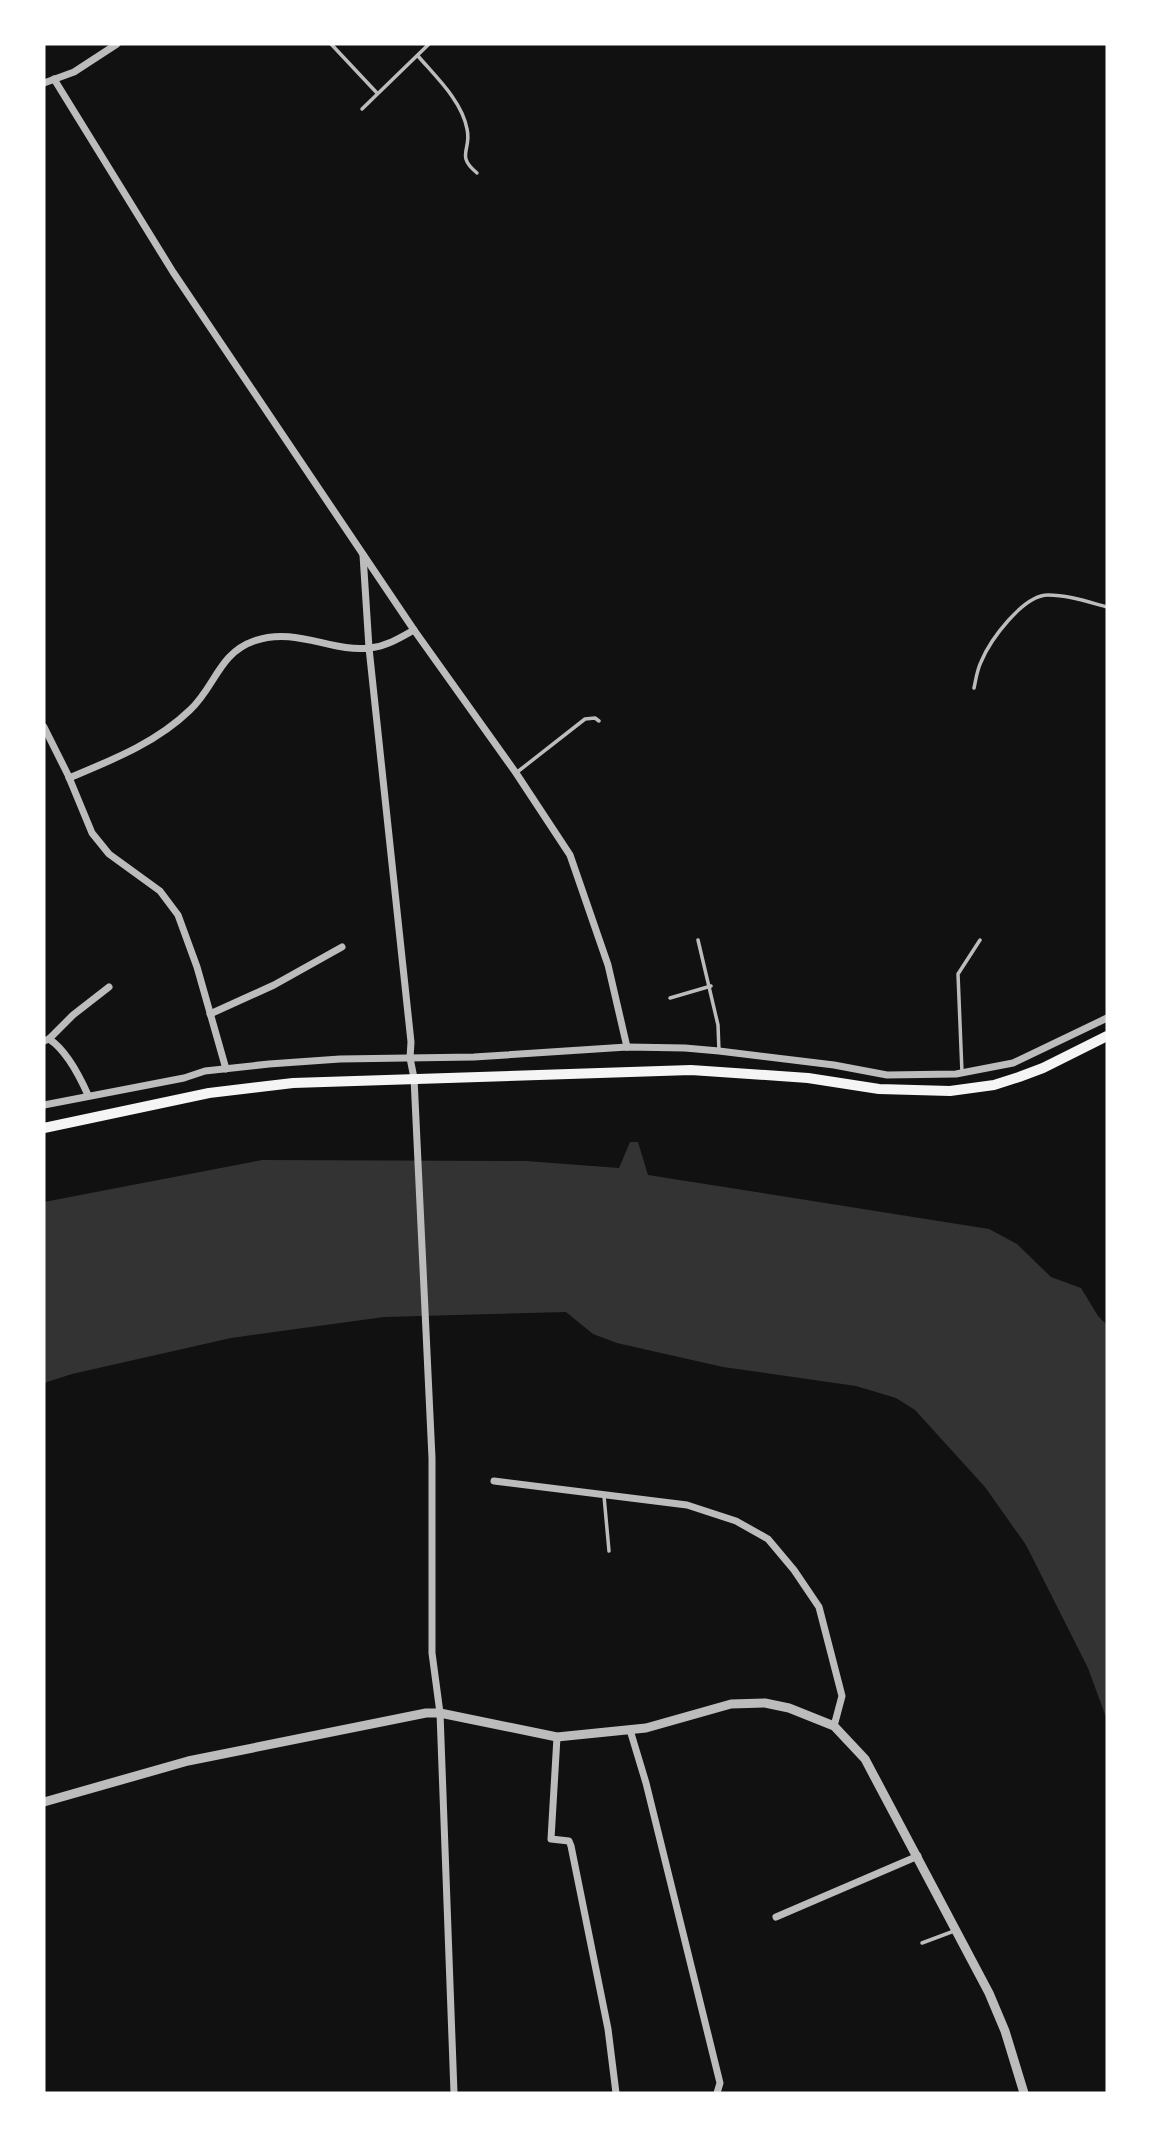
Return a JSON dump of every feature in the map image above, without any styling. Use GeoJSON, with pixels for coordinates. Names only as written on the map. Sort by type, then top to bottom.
{"type":"FeatureCollection","features":[{"type":"Feature","properties":{"kind":"main road"},"geometry":{"type":"LineString","coordinates":[[44,1128],[209,1093],[253,1087],[414,1078],[691,1070],[808,1079],[879,1089],[950,1091],[994,1085],[1019,1077],[1107,1036]]}},
{"type":"Feature","properties":{"kind":"street"},"geometry":{"type":"LineString","coordinates":[[44,83],[74,72],[117,44]]}},
{"type":"Feature","properties":{"kind":"street"},"geometry":{"type":"LineString","coordinates":[[54,79],[166,260],[363,555],[516,773],[570,855],[608,965],[627,1047]]}},
{"type":"Feature","properties":{"kind":"street"},"geometry":{"type":"LineString","coordinates":[[363,555],[369,648],[414,1078],[432,1458],[432,1653],[440,1713],[454,2093]]}},
{"type":"Feature","properties":{"kind":"street"},"geometry":{"type":"LineString","coordinates":[[69,778],[142,747],[188,713],[203,698],[225,659],[238,648],[255,640],[278,636],[298,637],[326,641],[345,648],[369,648],[389,644],[414,630]]}},
{"type":"Feature","properties":{"kind":"street"},"geometry":{"type":"LineString","coordinates":[[44,727],[92,833],[108,854],[160,891],[178,915],[197,967],[226,1069]]}},
{"type":"Feature","properties":{"kind":"street"},"geometry":{"type":"LineString","coordinates":[[210,1014],[274,985],[342,947]]}},
{"type":"Feature","properties":{"kind":"street"},"geometry":{"type":"LineString","coordinates":[[88,1096],[63,1054],[46,1040],[109,987]]}},
{"type":"Feature","properties":{"kind":"street"},"geometry":{"type":"LineString","coordinates":[[44,1105],[226,1069],[328,1060],[487,1056],[627,1047],[719,1051],[834,1065],[887,1075],[962,1073],[1013,1063],[1107,1018]]}},
{"type":"Feature","properties":{"kind":"street"},"geometry":{"type":"LineString","coordinates":[[494,1481],[687,1505],[736,1521],[768,1539],[794,1570],[819,1607],[842,1696],[834,1726]]}},
{"type":"Feature","properties":{"kind":"street"},"geometry":{"type":"LineString","coordinates":[[44,1802],[188,1761],[384,1720],[440,1713],[557,1737],[630,1730],[695,1716],[731,1704],[765,1703],[789,1708],[834,1726],[865,1759],[989,1993],[1005,2031],[1021,2093]]}},
{"type":"Feature","properties":{"kind":"street"},"geometry":{"type":"LineString","coordinates":[[630,1730],[646,1783],[720,2083],[717,2093]]}},
{"type":"Feature","properties":{"kind":"street"},"geometry":{"type":"LineString","coordinates":[[557,1737],[551,1839],[569,1841],[571,1846],[608,2029],[617,2093]]}},
{"type":"Feature","properties":{"kind":"street"},"geometry":{"type":"LineString","coordinates":[[776,1917],[918,1856]]}},
{"type":"Feature","properties":{"kind":"lane"},"geometry":{"type":"LineString","coordinates":[[331,44],[378,94]]}},
{"type":"Feature","properties":{"kind":"lane"},"geometry":{"type":"LineString","coordinates":[[362,109],[429,44]]}},
{"type":"Feature","properties":{"kind":"lane"},"geometry":{"type":"LineString","coordinates":[[418,56],[448,92],[466,121],[468,133],[464,157],[477,173]]}},
{"type":"Feature","properties":{"kind":"lane"},"geometry":{"type":"LineString","coordinates":[[974,688],[981,662],[991,643],[1008,621],[1032,599],[1046,595],[1074,598],[1107,607]]}},
{"type":"Feature","properties":{"kind":"lane"},"geometry":{"type":"LineString","coordinates":[[516,773],[585,719],[595,718],[599,721]]}},
{"type":"Feature","properties":{"kind":"lane"},"geometry":{"type":"LineString","coordinates":[[698,940],[711,986],[718,1025],[719,1051]]}},
{"type":"Feature","properties":{"kind":"lane"},"geometry":{"type":"LineString","coordinates":[[962,1073],[958,974],[980,940]]}},
{"type":"Feature","properties":{"kind":"lane"},"geometry":{"type":"LineString","coordinates":[[670,998],[711,986]]}},
{"type":"Feature","properties":{"kind":"lane"},"geometry":{"type":"LineString","coordinates":[[604,1496],[608,1550]]}},
{"type":"Feature","properties":{"kind":"lane"},"geometry":{"type":"LineString","coordinates":[[922,1943],[956,1930]]}},
{"type":"Feature","properties":{"kind":"shaded area"},"geometry":{"type":"Polygon","coordinates":[[[630,1142],[638,1142],[648,1175],[989,1229],[1017,1244],[1051,1277],[1081,1288],[1098,1316],[1107,1325],[1107,1720],[1088,1668],[1026,1545],[985,1487],[915,1410],[896,1398],[856,1386],[723,1367],[617,1343],[593,1334],[566,1312],[384,1317],[231,1338],[72,1374],[44,1383],[44,1202],[262,1160],[526,1161],[619,1168],[630,1142]]]}}]}
